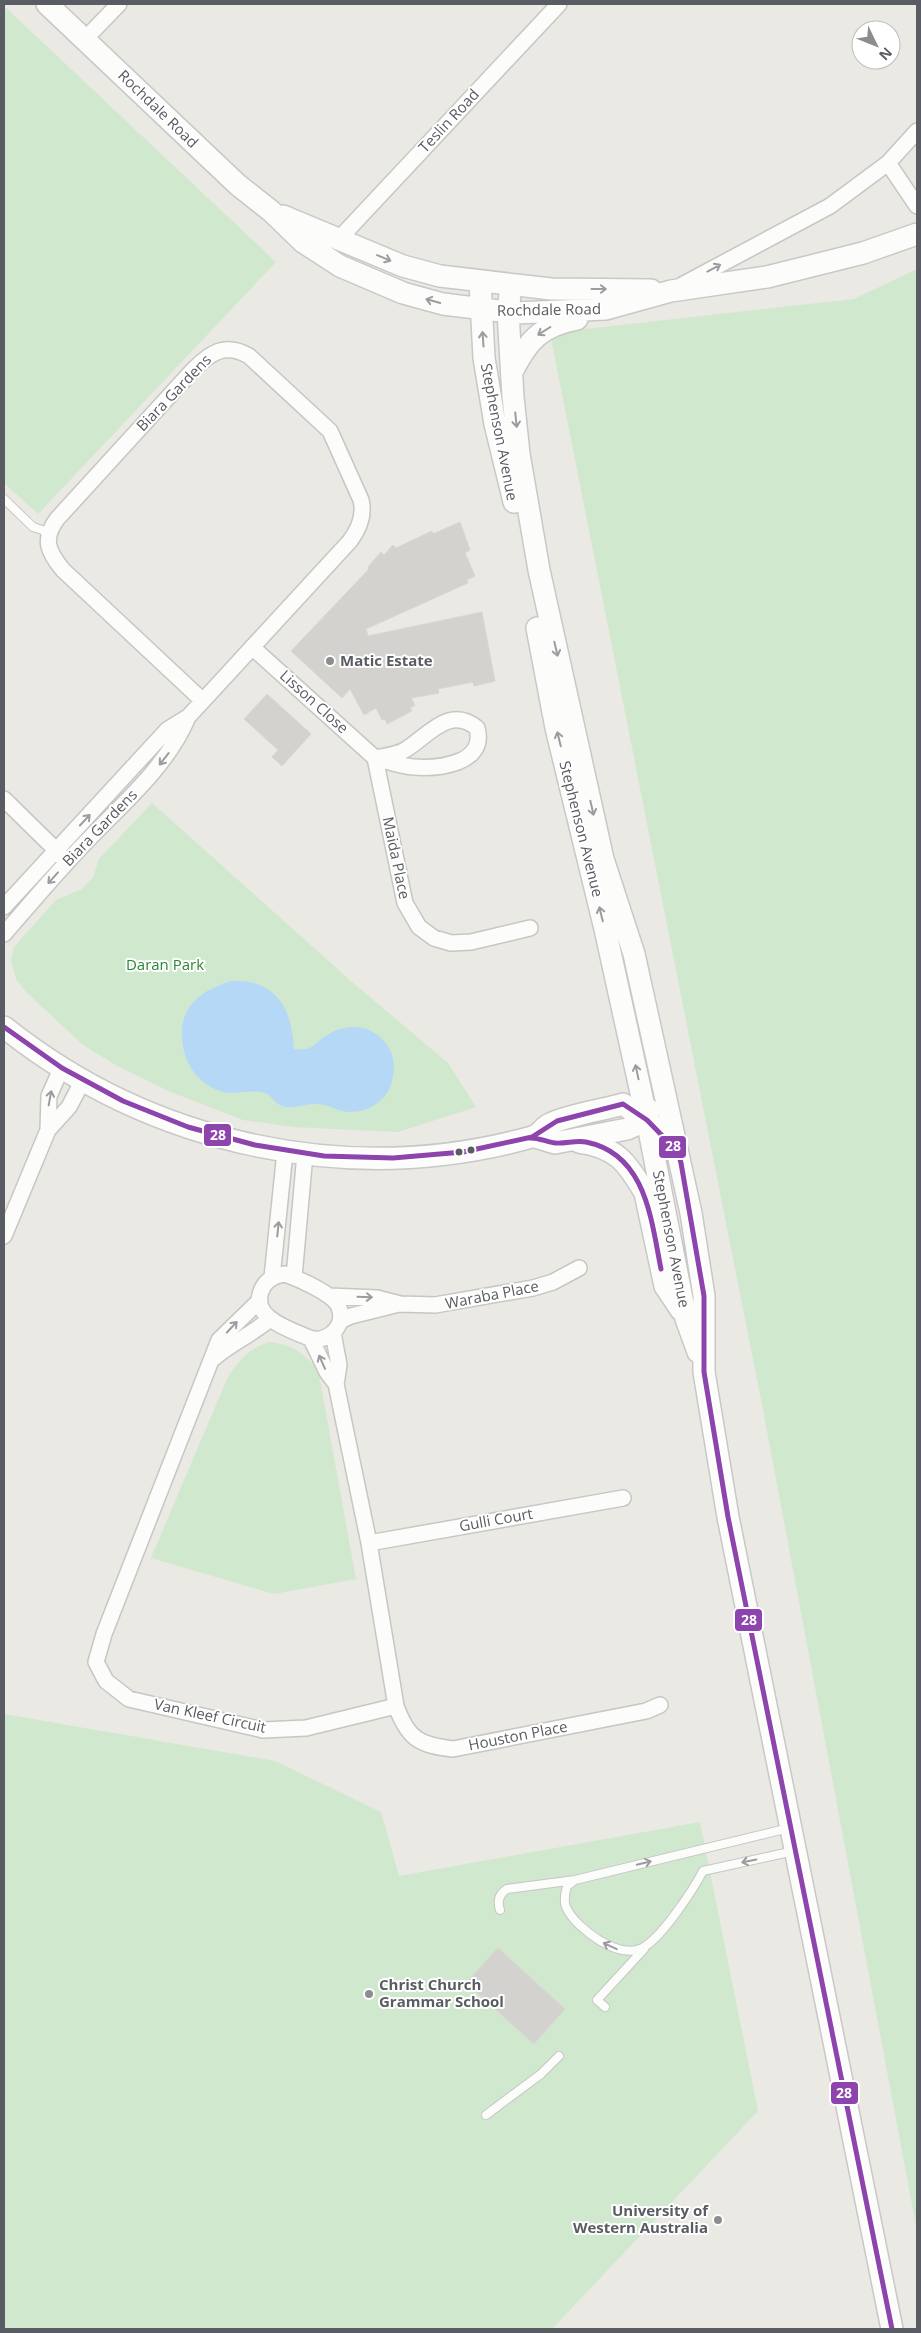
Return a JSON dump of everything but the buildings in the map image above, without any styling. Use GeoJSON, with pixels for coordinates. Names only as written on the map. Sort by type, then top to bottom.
{"type":"FeatureCollection","features":[{"type":"Feature","properties":{"kind":"main road","name":"Rochdale Road"},"geometry":{"type":"LineString","coordinates":[[47,4],[238,185],[271,211],[303,242],[340,266],[403,293],[443,304],[508,312],[606,309],[671,291],[767,277],[863,252],[917,234]]}},
{"type":"Feature","properties":{"kind":"main road","name":"Rochdale Road"},"geometry":{"type":"LineString","coordinates":[[271,211],[403,266],[440,276],[551,289],[671,291]]}},
{"type":"Feature","properties":{"kind":"main road","name":"Stephenson Avenue"},"geometry":{"type":"LineString","coordinates":[[480,281],[484,358],[494,424],[511,487],[556,728],[605,929],[647,1120],[686,1319],[704,1372],[728,1517],[892,2329]]}},
{"type":"Feature","properties":{"kind":"main road","name":"Stephenson Avenue"},"geometry":{"type":"LineString","coordinates":[[511,284],[508,312],[519,454],[538,570],[603,859],[634,954],[691,1213],[704,1296],[704,1372]]}},
{"type":"Feature","properties":{"kind":"main road"},"geometry":{"type":"LineString","coordinates":[[512,372],[524,348],[542,332],[564,322],[589,317],[606,309]]}},
{"type":"Feature","properties":{"kind":"main road"},"geometry":{"type":"LineString","coordinates":[[634,954],[656,1081],[647,1120]]}},
{"type":"Feature","properties":{"kind":"main road"},"geometry":{"type":"LineString","coordinates":[[4,1027],[82,1082],[132,1106],[170,1122],[237,1142],[295,1153],[404,1158],[460,1152],[535,1136],[549,1124],[623,1104],[647,1120],[678,1152]]}},
{"type":"Feature","properties":{"kind":"main road"},"geometry":{"type":"LineString","coordinates":[[535,1136],[555,1144],[627,1129],[647,1120]]}},
{"type":"Feature","properties":{"kind":"main road"},"geometry":{"type":"LineString","coordinates":[[572,1141],[611,1150],[621,1158],[637,1180],[645,1193],[664,1286],[686,1319]]}},
{"type":"Feature","properties":{"kind":"street"},"geometry":{"type":"LineString","coordinates":[[85,40],[118,4]]}},
{"type":"Feature","properties":{"kind":"street","name":"Teslin Road"},"geometry":{"type":"LineString","coordinates":[[339,239],[559,4]]}},
{"type":"Feature","properties":{"kind":"street","name":"Rochdale Road"},"geometry":{"type":"LineString","coordinates":[[671,291],[830,206],[888,163],[917,132]]}},
{"type":"Feature","properties":{"kind":"street"},"geometry":{"type":"LineString","coordinates":[[888,163],[917,206]]}},
{"type":"Feature","properties":{"kind":"street","name":"Biara Gardens"},"geometry":{"type":"LineString","coordinates":[[4,907],[167,730],[188,717],[350,541],[360,524],[362,506],[330,431],[242,352],[220,349],[199,364],[56,518],[48,532]]}},
{"type":"Feature","properties":{"kind":"street"},"geometry":{"type":"LineString","coordinates":[[48,532],[50,551],[64,570],[203,701]]}},
{"type":"Feature","properties":{"kind":"street","name":"Lisson Close"},"geometry":{"type":"LineString","coordinates":[[252,646],[375,758],[410,767],[442,766],[464,759],[473,753],[478,745],[477,728],[470,722],[456,720],[437,726],[404,750],[375,758]]}},
{"type":"Feature","properties":{"kind":"street","name":"Biara Gardens"},"geometry":{"type":"LineString","coordinates":[[4,934],[68,861],[156,770],[178,740],[188,717]]}},
{"type":"Feature","properties":{"kind":"street","name":"Maida Place"},"geometry":{"type":"LineString","coordinates":[[375,758],[405,903],[419,927],[434,938],[450,943],[471,942],[530,928]]}},
{"type":"Feature","properties":{"kind":"street"},"geometry":{"type":"LineString","coordinates":[[4,799],[68,861]]}},
{"type":"Feature","properties":{"kind":"street"},"geometry":{"type":"LineString","coordinates":[[48,1130],[49,1096],[61,1069]]}},
{"type":"Feature","properties":{"kind":"street"},"geometry":{"type":"LineString","coordinates":[[4,1236],[48,1130],[69,1107],[82,1082]]}},
{"type":"Feature","properties":{"kind":"street"},"geometry":{"type":"LineString","coordinates":[[294,1277],[295,1153]]}},
{"type":"Feature","properties":{"kind":"street"},"geometry":{"type":"LineString","coordinates":[[272,1278],[295,1153]]}},
{"type":"Feature","properties":{"kind":"street","name":"Waraba Place"},"geometry":{"type":"LineString","coordinates":[[330,1296],[377,1298],[400,1304],[435,1305],[490,1297],[553,1282],[579,1268]]}},
{"type":"Feature","properties":{"kind":"street"},"geometry":{"type":"LineString","coordinates":[[336,1327],[324,1338],[311,1339],[270,1319],[262,1310],[260,1300],[262,1289],[272,1278],[286,1274],[330,1296],[338,1305],[336,1327],[339,1365],[336,1384],[369,1543],[396,1706]]}},
{"type":"Feature","properties":{"kind":"street","name":"Van Kleef Circuit"},"geometry":{"type":"LineString","coordinates":[[260,1300],[219,1340],[104,1634],[96,1662],[106,1681],[129,1699],[263,1730],[306,1728],[396,1706]]}},
{"type":"Feature","properties":{"kind":"street","name":"Waraba Place"},"geometry":{"type":"LineString","coordinates":[[336,1327],[351,1316],[400,1304]]}},
{"type":"Feature","properties":{"kind":"street"},"geometry":{"type":"LineString","coordinates":[[213,1359],[228,1346],[258,1330],[270,1319]]}},
{"type":"Feature","properties":{"kind":"street"},"geometry":{"type":"LineString","coordinates":[[311,1339],[327,1372],[336,1384]]}},
{"type":"Feature","properties":{"kind":"street","name":"Gulli Court"},"geometry":{"type":"LineString","coordinates":[[369,1543],[623,1498]]}},
{"type":"Feature","properties":{"kind":"street","name":"Houston Place"},"geometry":{"type":"LineString","coordinates":[[396,1706],[402,1724],[414,1738],[430,1746],[453,1749],[646,1711],[660,1705]]}},
{"type":"Feature","properties":{"kind":"lane"},"geometry":{"type":"LineString","coordinates":[[4,499],[33,527],[48,532]]}},
{"type":"Feature","properties":{"kind":"lane"},"geometry":{"type":"LineString","coordinates":[[500,1910],[498,1901],[507,1889],[575,1880],[792,1827]]}},
{"type":"Feature","properties":{"kind":"lane"},"geometry":{"type":"LineString","coordinates":[[605,2007],[597,2000],[688,1898],[703,1871],[796,1851]]}},
{"type":"Feature","properties":{"kind":"lane"},"geometry":{"type":"LineString","coordinates":[[575,1880],[567,1886],[567,1909],[589,1933],[610,1946],[625,1951],[641,1949],[648,1945]]}},
{"type":"Feature","properties":{"kind":"lane"},"geometry":{"type":"LineString","coordinates":[[486,2115],[541,2074],[559,2056]]}},
{"type":"Feature","properties":{"kind":"green space"},"geometry":{"type":"Polygon","coordinates":[[[4,6],[276,262],[38,514],[4,483],[4,6]]]}},
{"type":"Feature","properties":{"kind":"green space"},"geometry":{"type":"Polygon","coordinates":[[[917,269],[917,2231],[764,1415],[550,333],[854,299],[917,269]]]}},
{"type":"Feature","properties":{"kind":"green space","name":"Daran Park"},"geometry":{"type":"Polygon","coordinates":[[[152,803],[352,982],[448,1063],[476,1107],[398,1132],[294,1127],[243,1120],[171,1092],[119,1067],[83,1045],[26,992],[16,979],[11,961],[14,947],[56,900],[82,889],[93,877],[99,859],[152,803]]]}},
{"type":"Feature","properties":{"kind":"green space"},"geometry":{"type":"Polygon","coordinates":[[[269,1342],[291,1347],[307,1358],[318,1369],[356,1579],[274,1594],[151,1558],[227,1379],[244,1356],[255,1348],[269,1342]]]}},
{"type":"Feature","properties":{"kind":"green space","name":"Christ Church Grammar School"},"geometry":{"type":"Polygon","coordinates":[[[4,1714],[275,1761],[381,1812],[399,1876],[700,1822],[758,2111],[552,2329],[4,2329],[4,1714]]]}},
{"type":"Feature","properties":{"kind":"water"},"geometry":{"type":"Polygon","coordinates":[[[231,981],[254,983],[265,988],[280,1001],[289,1018],[294,1049],[311,1047],[332,1032],[349,1027],[358,1027],[374,1032],[390,1049],[393,1058],[394,1067],[390,1089],[373,1106],[350,1112],[320,1104],[285,1107],[278,1104],[265,1093],[223,1092],[205,1083],[197,1077],[187,1060],[182,1041],[183,1021],[191,1005],[198,998],[213,988],[231,981]]]}},
{"type":"Feature","properties":{"kind":"transit line","name":"28"},"geometry":{"type":"LineString","coordinates":[[4,1027],[62,1068],[123,1101],[188,1127],[255,1145],[324,1156],[393,1158],[463,1152],[532,1137],[557,1121],[623,1104],[647,1120],[678,1152],[704,1296],[704,1372],[728,1517],[892,2329]]}},
{"type":"Feature","properties":{"kind":"transit line","name":"28"},"geometry":{"type":"LineString","coordinates":[[529,1138],[555,1143],[586,1142],[606,1149],[622,1160],[633,1174],[649,1210],[661,1269]]}},
{"type":"Feature","properties":{"kind":"place","name":"Matic Estate"},"geometry":{"type":"Point","coordinates":[330,661]}},
{"type":"Feature","properties":{"kind":"place","name":"Christ Church Grammar School"},"geometry":{"type":"Point","coordinates":[369,1994]}},
{"type":"Feature","properties":{"kind":"place","name":"University of Western Australia"},"geometry":{"type":"Point","coordinates":[718,2220]}}]}
